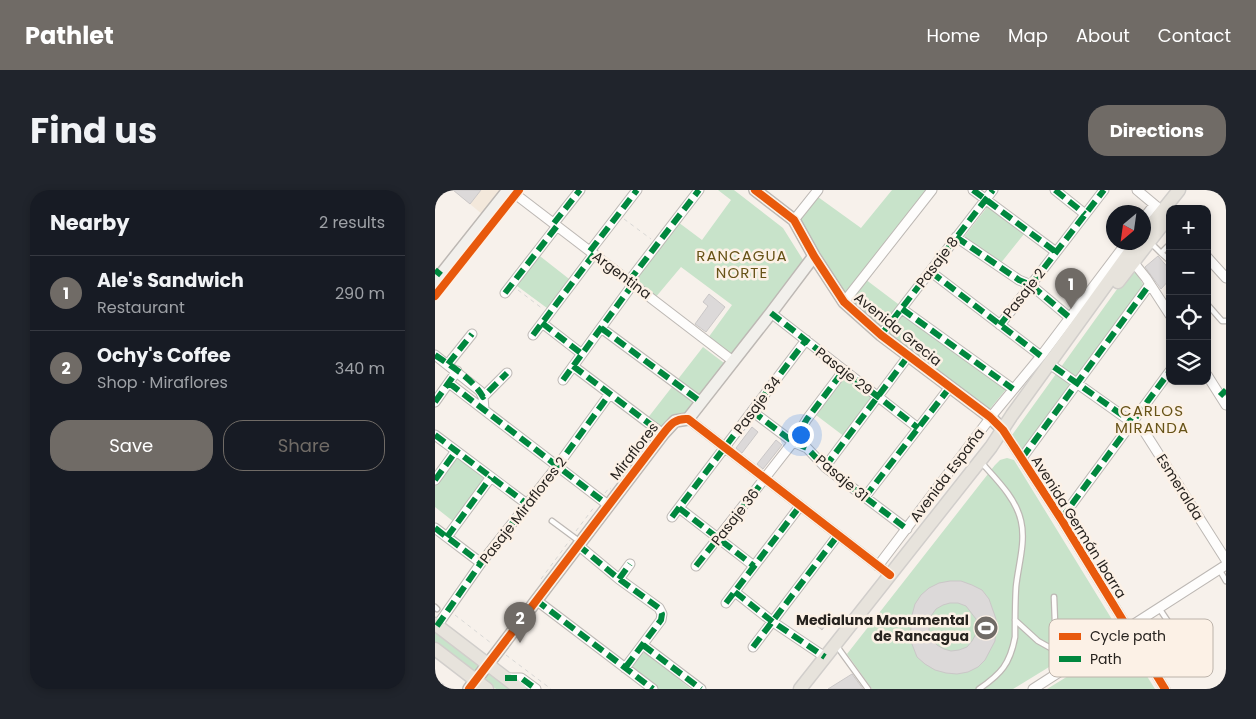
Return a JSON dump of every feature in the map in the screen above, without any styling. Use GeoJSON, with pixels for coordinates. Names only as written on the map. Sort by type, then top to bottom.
{"type":"FeatureCollection","features":[{"type":"Feature","properties":{"kind":"main road","name":"Avenida España"},"geometry":{"type":"LineString","coordinates":[[1171,205],[1179,190]]}},
{"type":"Feature","properties":{"kind":"main road","name":"Avenida España"},"geometry":{"type":"LineString","coordinates":[[1174,205],[1189,190]]}},
{"type":"Feature","properties":{"kind":"main road","name":"Avenida España"},"geometry":{"type":"LineString","coordinates":[[1151,231],[1166,213]]}},
{"type":"Feature","properties":{"kind":"main road","name":"Avenida España"},"geometry":{"type":"LineString","coordinates":[[1003,430],[1015,420],[1054,367],[1129,253]]}},
{"type":"Feature","properties":{"kind":"main road","name":"Avenida España"},"geometry":{"type":"LineString","coordinates":[[800,689],[980,461],[1129,253]]}},
{"type":"Feature","properties":{"kind":"main road"},"geometry":{"type":"LineString","coordinates":[[436,625],[520,689]]}},
{"type":"Feature","properties":{"kind":"main road"},"geometry":{"type":"LineString","coordinates":[[435,649],[472,685],[487,689]]}},
{"type":"Feature","properties":{"kind":"street","name":"Argentina"},"geometry":{"type":"LineString","coordinates":[[509,190],[733,361]]}},
{"type":"Feature","properties":{"kind":"street"},"geometry":{"type":"LineString","coordinates":[[437,276],[509,190]]}},
{"type":"Feature","properties":{"kind":"street"},"geometry":{"type":"LineString","coordinates":[[505,293],[580,190]]}},
{"type":"Feature","properties":{"kind":"street"},"geometry":{"type":"LineString","coordinates":[[533,335],[550,314],[618,214],[637,190]]}},
{"type":"Feature","properties":{"kind":"street"},"geometry":{"type":"LineString","coordinates":[[563,380],[601,328],[657,243],[699,190]]}},
{"type":"Feature","properties":{"kind":"street","name":"Avenida Grecia"},"geometry":{"type":"LineString","coordinates":[[755,190],[794,220],[814,256],[844,302],[881,335],[990,417],[1003,430]]}},
{"type":"Feature","properties":{"kind":"street"},"geometry":{"type":"LineString","coordinates":[[794,220],[818,190]]}},
{"type":"Feature","properties":{"kind":"street"},"geometry":{"type":"LineString","coordinates":[[844,302],[932,190]]}},
{"type":"Feature","properties":{"kind":"street"},"geometry":{"type":"LineString","coordinates":[[973,190],[1056,252]]}},
{"type":"Feature","properties":{"kind":"street","name":"Pasaje 8"},"geometry":{"type":"LineString","coordinates":[[881,335],[993,190]]}},
{"type":"Feature","properties":{"kind":"street"},"geometry":{"type":"LineString","coordinates":[[1055,190],[1085,214]]}},
{"type":"Feature","properties":{"kind":"street","name":"Pasaje 2"},"geometry":{"type":"LineString","coordinates":[[1000,325],[1104,190]]}},
{"type":"Feature","properties":{"kind":"street"},"geometry":{"type":"LineString","coordinates":[[1137,190],[1166,211]]}},
{"type":"Feature","properties":{"kind":"street","name":"Avenida España"},"geometry":{"type":"LineString","coordinates":[[1151,217],[1166,212]]}},
{"type":"Feature","properties":{"kind":"street"},"geometry":{"type":"LineString","coordinates":[[956,237],[1019,280],[1031,285],[1069,317]]}},
{"type":"Feature","properties":{"kind":"street"},"geometry":{"type":"LineString","coordinates":[[1129,253],[1166,309]]}},
{"type":"Feature","properties":{"kind":"street","name":"Avenida España"},"geometry":{"type":"LineString","coordinates":[[878,566],[990,417],[1041,356],[1069,317],[1129,253]]}},
{"type":"Feature","properties":{"kind":"street","name":"Miraflores"},"geometry":{"type":"LineString","coordinates":[[472,685],[663,434],[675,421],[688,419],[814,256]]}},
{"type":"Feature","properties":{"kind":"street"},"geometry":{"type":"LineString","coordinates":[[1211,261],[1226,278]]}},
{"type":"Feature","properties":{"kind":"street"},"geometry":{"type":"LineString","coordinates":[[931,272],[1041,356]]}},
{"type":"Feature","properties":{"kind":"street"},"geometry":{"type":"LineString","coordinates":[[1021,458],[1150,284]]}},
{"type":"Feature","properties":{"kind":"street"},"geometry":{"type":"LineString","coordinates":[[902,309],[1013,389]]}},
{"type":"Feature","properties":{"kind":"street","name":"Pasaje 29"},"geometry":{"type":"LineString","coordinates":[[771,313],[918,428]]}},
{"type":"Feature","properties":{"kind":"street"},"geometry":{"type":"LineString","coordinates":[[542,323],[582,354]]}},
{"type":"Feature","properties":{"kind":"street"},"geometry":{"type":"LineString","coordinates":[[601,328],[701,402]]}},
{"type":"Feature","properties":{"kind":"street"},"geometry":{"type":"LineString","coordinates":[[448,364],[472,334]]}},
{"type":"Feature","properties":{"kind":"street","name":"Pasaje 34"},"geometry":{"type":"LineString","coordinates":[[672,517],[806,340]]}},
{"type":"Feature","properties":{"kind":"street"},"geometry":{"type":"LineString","coordinates":[[435,355],[480,391],[483,397],[484,409]]}},
{"type":"Feature","properties":{"kind":"street"},"geometry":{"type":"LineString","coordinates":[[825,467],[909,355]]}},
{"type":"Feature","properties":{"kind":"street"},"geometry":{"type":"LineString","coordinates":[[573,366],[663,434]]}},
{"type":"Feature","properties":{"kind":"street","name":"Esmeralda"},"geometry":{"type":"LineString","coordinates":[[1054,367],[1132,422],[1147,436],[1226,560]]}},
{"type":"Feature","properties":{"kind":"street","name":"Pasaje 36"},"geometry":{"type":"LineString","coordinates":[[696,566],[793,442],[807,419],[843,370]]}},
{"type":"Feature","properties":{"kind":"street"},"geometry":{"type":"LineString","coordinates":[[435,402],[457,371]]}},
{"type":"Feature","properties":{"kind":"street"},"geometry":{"type":"LineString","coordinates":[[483,397],[507,374]]}},
{"type":"Feature","properties":{"kind":"street"},"geometry":{"type":"LineString","coordinates":[[1061,519],[1166,376]]}},
{"type":"Feature","properties":{"kind":"street"},"geometry":{"type":"LineString","coordinates":[[1211,380],[1223,393],[1226,405]]}},
{"type":"Feature","properties":{"kind":"street"},"geometry":{"type":"LineString","coordinates":[[449,383],[608,505]]}},
{"type":"Feature","properties":{"kind":"street"},"geometry":{"type":"LineString","coordinates":[[865,497],[950,387]]}},
{"type":"Feature","properties":{"kind":"street","name":"Pasaje Miraflores 2"},"geometry":{"type":"LineString","coordinates":[[436,625],[481,563],[558,466],[609,395]]}},
{"type":"Feature","properties":{"kind":"street","name":"Pasaje 31"},"geometry":{"type":"LineString","coordinates":[[752,411],[793,442],[807,448],[825,467],[907,529]]}},
{"type":"Feature","properties":{"kind":"street"},"geometry":{"type":"LineString","coordinates":[[688,419],[890,575]]}},
{"type":"Feature","properties":{"kind":"street","name":"Avenida Germán Ibarra"},"geometry":{"type":"LineString","coordinates":[[1003,430],[1061,519],[1122,619]]}},
{"type":"Feature","properties":{"kind":"street"},"geometry":{"type":"LineString","coordinates":[[435,435],[527,504]]}},
{"type":"Feature","properties":{"kind":"street"},"geometry":{"type":"LineString","coordinates":[[435,480],[457,451]]}},
{"type":"Feature","properties":{"kind":"street"},"geometry":{"type":"LineString","coordinates":[[447,537],[491,477]]}},
{"type":"Feature","properties":{"kind":"street"},"geometry":{"type":"LineString","coordinates":[[727,603],[800,506]]}},
{"type":"Feature","properties":{"kind":"street"},"geometry":{"type":"LineString","coordinates":[[679,508],[754,566]]}},
{"type":"Feature","properties":{"kind":"street"},"geometry":{"type":"LineString","coordinates":[[435,528],[481,563]]}},
{"type":"Feature","properties":{"kind":"street"},"geometry":{"type":"LineString","coordinates":[[753,647],[837,535]]}},
{"type":"Feature","properties":{"kind":"street"},"geometry":{"type":"LineString","coordinates":[[579,543],[619,579],[659,608],[662,614],[661,620],[625,668]]}},
{"type":"Feature","properties":{"kind":"street"},"geometry":{"type":"LineString","coordinates":[[619,579],[630,564]]}},
{"type":"Feature","properties":{"kind":"street"},"geometry":{"type":"LineString","coordinates":[[1141,619],[1223,567]]}},
{"type":"Feature","properties":{"kind":"street"},"geometry":{"type":"LineString","coordinates":[[735,592],[773,622],[825,657]]}},
{"type":"Feature","properties":{"kind":"street"},"geometry":{"type":"LineString","coordinates":[[536,600],[653,689]]}},
{"type":"Feature","properties":{"kind":"street"},"geometry":{"type":"LineString","coordinates":[[643,645],[701,689]]}},
{"type":"Feature","properties":{"kind":"street"},"geometry":{"type":"LineString","coordinates":[[1033,689],[1052,677]]}},
{"type":"Feature","properties":{"kind":"street","name":"Avenida Germán Ibarra"},"geometry":{"type":"LineString","coordinates":[[1158,677],[1165,689]]}},
{"type":"Feature","properties":{"kind":"street"},"geometry":{"type":"LineString","coordinates":[[505,678],[521,678],[536,689]]}},
{"type":"Feature","properties":{"kind":"lane"},"geometry":{"type":"LineString","coordinates":[[1151,246],[1166,257]]}},
{"type":"Feature","properties":{"kind":"lane"},"geometry":{"type":"LineString","coordinates":[[1161,253],[1166,248]]}},
{"type":"Feature","properties":{"kind":"lane"},"geometry":{"type":"LineString","coordinates":[[1211,309],[1222,321],[1226,321]]}},
{"type":"Feature","properties":{"kind":"lane"},"geometry":{"type":"LineString","coordinates":[[979,689],[999,675],[1005,667],[1014,645],[1016,586],[1021,548],[1021,522],[1016,507],[1005,490],[980,461]]}},
{"type":"Feature","properties":{"kind":"lane"},"geometry":{"type":"LineString","coordinates":[[552,521],[579,543]]}},
{"type":"Feature","properties":{"kind":"lane"},"geometry":{"type":"LineString","coordinates":[[1223,567],[1226,581]]}},
{"type":"Feature","properties":{"kind":"lane"},"geometry":{"type":"LineString","coordinates":[[1054,597],[1055,619]]}},
{"type":"Feature","properties":{"kind":"lane"},"geometry":{"type":"LineString","coordinates":[[1159,608],[1166,619]]}},
{"type":"Feature","properties":{"kind":"lane"},"geometry":{"type":"LineString","coordinates":[[1015,620],[1037,641],[1049,648]]}},
{"type":"Feature","properties":{"kind":"lane"},"geometry":{"type":"LineString","coordinates":[[835,644],[868,689]]}},
{"type":"Feature","properties":{"kind":"path"},"geometry":{"type":"LineString","coordinates":[[618,214],[657,243]]}},
{"type":"Feature","properties":{"kind":"path"},"geometry":{"type":"LineString","coordinates":[[511,284],[550,314]]}},
{"type":"Feature","properties":{"kind":"path"},"geometry":{"type":"LineString","coordinates":[[435,678],[450,689]]}},
{"type":"Feature","properties":{"kind":"shaded area"},"geometry":{"type":"Polygon","coordinates":[[[453,190],[502,190],[482,214],[453,190]]]}},
{"type":"Feature","properties":{"kind":"green space"},"geometry":{"type":"Polygon","coordinates":[[[718,190],[734,190],[783,228],[805,263],[733,357],[708,338],[732,305],[681,267],[655,298],[632,280],[678,222],[702,240],[731,200],[718,190]]]}},
{"type":"Feature","properties":{"kind":"green space"},"geometry":{"type":"Polygon","coordinates":[[[892,190],[927,190],[861,276],[1008,387],[989,410],[879,330],[847,301],[797,221],[818,197],[861,228],[892,190]]]}},
{"type":"Feature","properties":{"kind":"green space"},"geometry":{"type":"Polygon","coordinates":[[[988,206],[1024,234],[1000,264],[964,237],[988,206]]]}},
{"type":"Feature","properties":{"kind":"green space"},"geometry":{"type":"Polygon","coordinates":[[[536,253],[573,282],[551,311],[513,283],[536,253]]]}},
{"type":"Feature","properties":{"kind":"green space"},"geometry":{"type":"Polygon","coordinates":[[[1133,267],[1147,291],[1024,458],[1012,435],[1133,267]]]}},
{"type":"Feature","properties":{"kind":"green space"},"geometry":{"type":"Polygon","coordinates":[[[703,347],[724,363],[686,414],[673,416],[662,430],[647,419],[703,347]]]}},
{"type":"Feature","properties":{"kind":"green space"},"geometry":{"type":"Polygon","coordinates":[[[843,372],[875,398],[845,437],[812,412],[843,372]]]}},
{"type":"Feature","properties":{"kind":"green space"},"geometry":{"type":"Polygon","coordinates":[[[457,456],[486,478],[454,522],[435,507],[435,486],[457,456]]]}},
{"type":"Feature","properties":{"kind":"green space"},"geometry":{"type":"Polygon","coordinates":[[[1007,458],[1014,460],[1112,619],[1049,619],[1049,667],[1013,689],[872,689],[847,654],[1000,460],[1007,458]]]}},
{"type":"Feature","properties":{"kind":"green space"},"geometry":{"type":"Polygon","coordinates":[[[435,628],[515,689],[496,689],[435,643],[435,628]]]}},
{"type":"Feature","properties":{"kind":"green space"},"geometry":{"type":"Polygon","coordinates":[[[640,653],[647,653],[691,689],[657,689],[631,668],[640,653]]]}},
{"type":"Feature","properties":{"kind":"green space"},"geometry":{"type":"Polygon","coordinates":[[[1066,677],[1148,677],[1155,689],[1047,689],[1066,677]]]}},
{"type":"Feature","properties":{"kind":"building"},"geometry":{"type":"Polygon","coordinates":[[[453,190],[481,190],[470,204],[453,190]]]}},
{"type":"Feature","properties":{"kind":"building"},"geometry":{"type":"Polygon","coordinates":[[[1158,256],[1166,265],[1166,283],[1161,289],[1145,267],[1158,256]]]}},
{"type":"Feature","properties":{"kind":"building"},"geometry":{"type":"Polygon","coordinates":[[[709,294],[725,307],[706,332],[695,324],[708,306],[703,302],[709,294]]]}},
{"type":"Feature","properties":{"kind":"building"},"geometry":{"type":"Polygon","coordinates":[[[752,427],[758,432],[742,453],[736,448],[752,427]]]}},
{"type":"Feature","properties":{"kind":"building"},"geometry":{"type":"Polygon","coordinates":[[[776,440],[782,445],[763,469],[757,464],[776,440]]]}},
{"type":"Feature","properties":{"kind":"building","name":"Medialuna Monumental de Rancagua"},"geometry":{"type":"Polygon","coordinates":[[[961,581],[982,590],[989,599],[996,619],[995,641],[985,660],[978,667],[968,672],[957,674],[935,670],[917,657],[910,639],[915,604],[929,588],[939,583],[961,581]],[[950,603],[936,609],[929,623],[932,639],[937,645],[951,651],[967,647],[976,634],[976,619],[966,606],[950,603]]]}},
{"type":"Feature","properties":{"kind":"building"},"geometry":{"type":"Polygon","coordinates":[[[824,612],[831,617],[822,630],[815,624],[824,612]]]}},
{"type":"Feature","properties":{"kind":"building"},"geometry":{"type":"Polygon","coordinates":[[[852,674],[863,689],[828,689],[852,674]]]}},
{"type":"Feature","properties":{"kind":"marked path"},"geometry":{"type":"LineString","coordinates":[[554,223],[580,190]]}},
{"type":"Feature","properties":{"kind":"marked path"},"geometry":{"type":"LineString","coordinates":[[590,251],[637,190]]}},
{"type":"Feature","properties":{"kind":"marked path"},"geometry":{"type":"LineString","coordinates":[[629,281],[699,190]]}},
{"type":"Feature","properties":{"kind":"marked path"},"geometry":{"type":"LineString","coordinates":[[973,190],[1056,252]]}},
{"type":"Feature","properties":{"kind":"marked path"},"geometry":{"type":"LineString","coordinates":[[881,335],[993,190]]}},
{"type":"Feature","properties":{"kind":"marked path"},"geometry":{"type":"LineString","coordinates":[[1055,190],[1085,214]]}},
{"type":"Feature","properties":{"kind":"marked path"},"geometry":{"type":"LineString","coordinates":[[1000,325],[1104,190]]}},
{"type":"Feature","properties":{"kind":"marked path"},"geometry":{"type":"LineString","coordinates":[[505,293],[557,226]]}},
{"type":"Feature","properties":{"kind":"marked path"},"geometry":{"type":"LineString","coordinates":[[956,237],[1019,280],[1031,285],[1069,317]]}},
{"type":"Feature","properties":{"kind":"marked path"},"geometry":{"type":"LineString","coordinates":[[533,335],[594,254]]}},
{"type":"Feature","properties":{"kind":"marked path"},"geometry":{"type":"LineString","coordinates":[[435,270],[441,275]]}},
{"type":"Feature","properties":{"kind":"marked path"},"geometry":{"type":"LineString","coordinates":[[931,272],[1041,356]]}},
{"type":"Feature","properties":{"kind":"marked path"},"geometry":{"type":"LineString","coordinates":[[563,380],[633,284]]}},
{"type":"Feature","properties":{"kind":"marked path"},"geometry":{"type":"LineString","coordinates":[[1022,458],[1150,284]]}},
{"type":"Feature","properties":{"kind":"marked path"},"geometry":{"type":"LineString","coordinates":[[902,309],[1013,389]]}},
{"type":"Feature","properties":{"kind":"marked path"},"geometry":{"type":"LineString","coordinates":[[771,313],[918,428]]}},
{"type":"Feature","properties":{"kind":"marked path"},"geometry":{"type":"LineString","coordinates":[[542,323],[582,354]]}},
{"type":"Feature","properties":{"kind":"marked path"},"geometry":{"type":"LineString","coordinates":[[601,328],[701,402]]}},
{"type":"Feature","properties":{"kind":"marked path"},"geometry":{"type":"LineString","coordinates":[[448,364],[472,334]]}},
{"type":"Feature","properties":{"kind":"marked path"},"geometry":{"type":"LineString","coordinates":[[672,517],[806,340]]}},
{"type":"Feature","properties":{"kind":"marked path"},"geometry":{"type":"LineString","coordinates":[[435,355],[455,368],[474,384],[483,397],[507,373]]}},
{"type":"Feature","properties":{"kind":"marked path"},"geometry":{"type":"LineString","coordinates":[[825,467],[909,355]]}},
{"type":"Feature","properties":{"kind":"marked path"},"geometry":{"type":"LineString","coordinates":[[573,366],[663,434]]}},
{"type":"Feature","properties":{"kind":"marked path"},"geometry":{"type":"LineString","coordinates":[[1054,367],[1132,422]]}},
{"type":"Feature","properties":{"kind":"marked path"},"geometry":{"type":"LineString","coordinates":[[793,442],[807,419],[844,370]]}},
{"type":"Feature","properties":{"kind":"marked path"},"geometry":{"type":"LineString","coordinates":[[435,402],[457,371]]}},
{"type":"Feature","properties":{"kind":"marked path"},"geometry":{"type":"LineString","coordinates":[[1061,519],[1166,376]]}},
{"type":"Feature","properties":{"kind":"marked path"},"geometry":{"type":"LineString","coordinates":[[449,383],[608,505]]}},
{"type":"Feature","properties":{"kind":"marked path"},"geometry":{"type":"LineString","coordinates":[[865,497],[950,387]]}},
{"type":"Feature","properties":{"kind":"marked path"},"geometry":{"type":"LineString","coordinates":[[1220,396],[1226,390]]}},
{"type":"Feature","properties":{"kind":"marked path"},"geometry":{"type":"LineString","coordinates":[[437,626],[481,563],[558,465],[609,395]]}},
{"type":"Feature","properties":{"kind":"marked path"},"geometry":{"type":"LineString","coordinates":[[752,411],[793,442],[807,448],[825,467],[907,529]]}},
{"type":"Feature","properties":{"kind":"marked path"},"geometry":{"type":"LineString","coordinates":[[435,435],[527,504]]}},
{"type":"Feature","properties":{"kind":"marked path"},"geometry":{"type":"LineString","coordinates":[[435,480],[456,451]]}},
{"type":"Feature","properties":{"kind":"marked path"},"geometry":{"type":"LineString","coordinates":[[447,537],[491,477]]}},
{"type":"Feature","properties":{"kind":"marked path"},"geometry":{"type":"LineString","coordinates":[[696,566],[765,479]]}},
{"type":"Feature","properties":{"kind":"marked path"},"geometry":{"type":"LineString","coordinates":[[726,603],[800,506]]}},
{"type":"Feature","properties":{"kind":"marked path"},"geometry":{"type":"LineString","coordinates":[[679,508],[754,566]]}},
{"type":"Feature","properties":{"kind":"marked path"},"geometry":{"type":"LineString","coordinates":[[435,528],[481,563]]}},
{"type":"Feature","properties":{"kind":"marked path"},"geometry":{"type":"LineString","coordinates":[[753,647],[838,535]]}},
{"type":"Feature","properties":{"kind":"marked path"},"geometry":{"type":"LineString","coordinates":[[578,545],[619,579],[659,608],[662,614],[661,620],[625,668]]}},
{"type":"Feature","properties":{"kind":"marked path"},"geometry":{"type":"LineString","coordinates":[[619,579],[630,564]]}},
{"type":"Feature","properties":{"kind":"marked path"},"geometry":{"type":"LineString","coordinates":[[735,592],[773,622],[825,657]]}},
{"type":"Feature","properties":{"kind":"marked path"},"geometry":{"type":"LineString","coordinates":[[536,600],[653,689]]}},
{"type":"Feature","properties":{"kind":"marked path"},"geometry":{"type":"LineString","coordinates":[[643,645],[701,689]]}},
{"type":"Feature","properties":{"kind":"marked path"},"geometry":{"type":"LineString","coordinates":[[505,678],[521,678],[536,689]]}},
{"type":"Feature","properties":{"kind":"cycle path"},"geometry":{"type":"LineString","coordinates":[[435,296],[519,190]]}},
{"type":"Feature","properties":{"kind":"cycle path"},"geometry":{"type":"LineString","coordinates":[[755,190],[794,220],[814,256],[844,302],[881,335],[990,417],[1003,430],[1061,519],[1122,619]]}},
{"type":"Feature","properties":{"kind":"cycle path"},"geometry":{"type":"LineString","coordinates":[[469,689],[666,431],[673,423],[680,420],[688,419],[890,575]]}},
{"type":"Feature","properties":{"kind":"cycle path"},"geometry":{"type":"LineString","coordinates":[[1158,677],[1165,689]]}},
{"type":"Feature","properties":{"kind":"place","name":"Ale's Sandwich"},"geometry":{"type":"Point","coordinates":[1071,309]}},
{"type":"Feature","properties":{"kind":"place","name":"Medialuna Monumental de Rancagua"},"geometry":{"type":"Point","coordinates":[986,628]}},
{"type":"Feature","properties":{"kind":"place","name":"Ochy's Coffee"},"geometry":{"type":"Point","coordinates":[520,643]}},
{"type":"Feature","properties":{"kind":"district","name":"RANCAGUA NORTE"},"geometry":{"type":"Point","coordinates":[742,264]}},
{"type":"Feature","properties":{"kind":"district","name":"CARLOS MIRANDA"},"geometry":{"type":"Point","coordinates":[1152,420]}}]}
